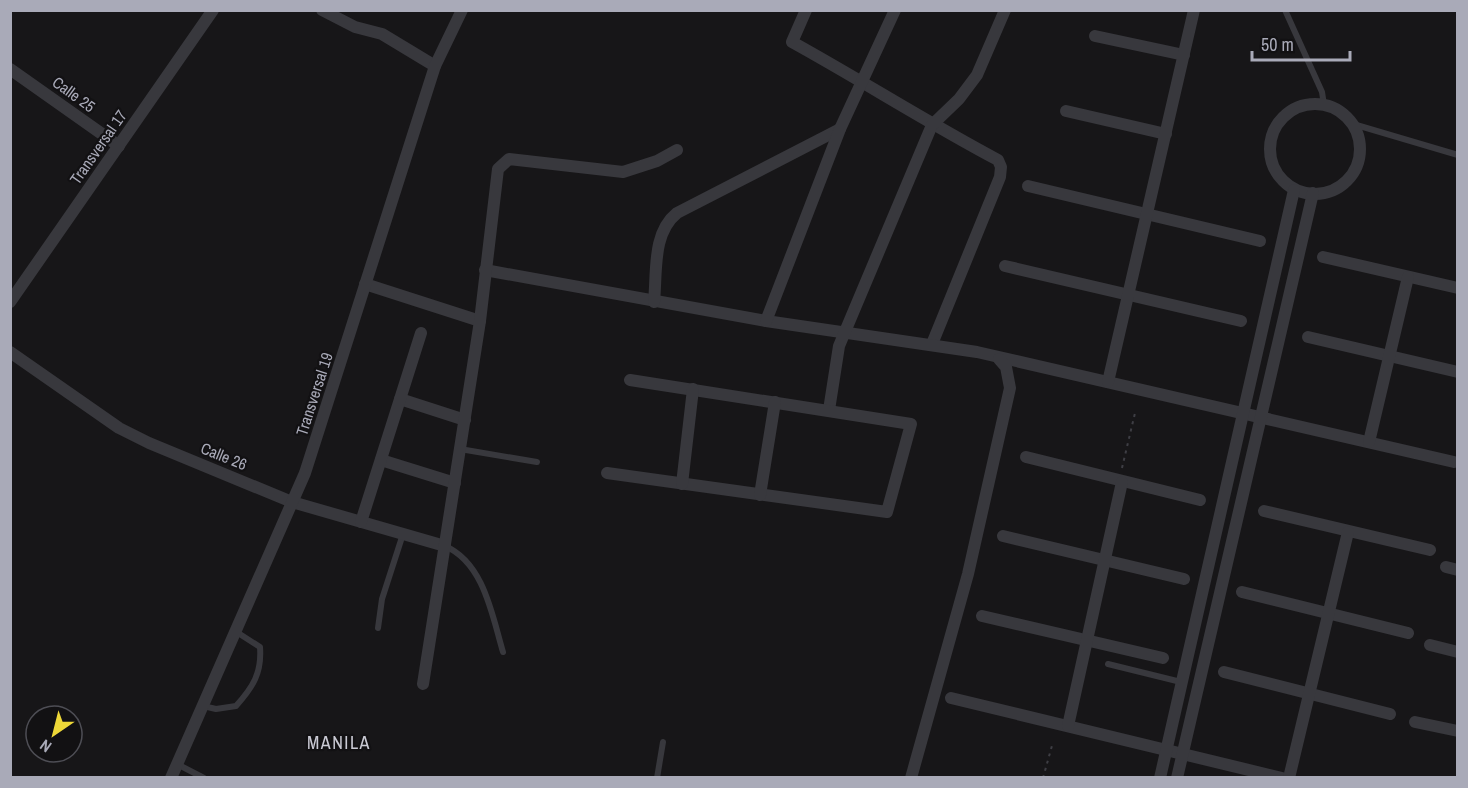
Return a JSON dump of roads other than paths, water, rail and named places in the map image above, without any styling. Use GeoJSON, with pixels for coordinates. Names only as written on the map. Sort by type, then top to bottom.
{"type":"FeatureCollection","features":[{"type":"Feature","properties":{"kind":"street","name":"Transversal 17"},"geometry":{"type":"LineString","coordinates":[[10,302],[213,10]]}},
{"type":"Feature","properties":{"kind":"street"},"geometry":{"type":"LineString","coordinates":[[321,10],[355,27],[382,34],[435,66]]}},
{"type":"Feature","properties":{"kind":"street","name":"Transversal 19"},"geometry":{"type":"LineString","coordinates":[[171,777],[292,502],[319,432],[435,66],[462,10]]}},
{"type":"Feature","properties":{"kind":"street"},"geometry":{"type":"LineString","coordinates":[[806,10],[792,42],[862,81],[932,125],[998,160],[1001,167],[1000,177],[932,344]]}},
{"type":"Feature","properties":{"kind":"street"},"geometry":{"type":"LineString","coordinates":[[766,321],[840,129],[895,10]]}},
{"type":"Feature","properties":{"kind":"street"},"geometry":{"type":"LineString","coordinates":[[830,410],[839,346],[932,125],[959,99],[977,75],[1005,10]]}},
{"type":"Feature","properties":{"kind":"street"},"geometry":{"type":"LineString","coordinates":[[1108,382],[1194,10]]}},
{"type":"Feature","properties":{"kind":"street"},"geometry":{"type":"LineString","coordinates":[[1095,36],[1184,55]]}},
{"type":"Feature","properties":{"kind":"street","name":"Calle 25"},"geometry":{"type":"LineString","coordinates":[[10,69],[118,146]]}},
{"type":"Feature","properties":{"kind":"street"},"geometry":{"type":"LineString","coordinates":[[1306,105],[1324,105],[1341,111],[1353,124],[1360,140],[1360,158],[1353,174],[1341,186],[1324,193],[1293,190],[1278,174],[1271,158],[1271,140],[1278,124],[1290,111],[1306,105]]}},
{"type":"Feature","properties":{"kind":"street"},"geometry":{"type":"LineString","coordinates":[[1066,111],[1166,134]]}},
{"type":"Feature","properties":{"kind":"street"},"geometry":{"type":"LineString","coordinates":[[654,302],[660,234],[667,221],[677,213],[840,129]]}},
{"type":"Feature","properties":{"kind":"street"},"geometry":{"type":"LineString","coordinates":[[423,684],[480,321],[498,169],[509,159],[623,172],[657,161],[677,150]]}},
{"type":"Feature","properties":{"kind":"street"},"geometry":{"type":"LineString","coordinates":[[1029,186],[1260,241]]}},
{"type":"Feature","properties":{"kind":"street"},"geometry":{"type":"LineString","coordinates":[[1160,777],[1293,190]]}},
{"type":"Feature","properties":{"kind":"street"},"geometry":{"type":"LineString","coordinates":[[1177,777],[1313,193]]}},
{"type":"Feature","properties":{"kind":"street"},"geometry":{"type":"LineString","coordinates":[[1323,257],[1457,288]]}},
{"type":"Feature","properties":{"kind":"street"},"geometry":{"type":"LineString","coordinates":[[1005,266],[1241,321]]}},
{"type":"Feature","properties":{"kind":"street"},"geometry":{"type":"LineString","coordinates":[[485,270],[766,321],[977,352],[999,359],[1454,462]]}},
{"type":"Feature","properties":{"kind":"street"},"geometry":{"type":"LineString","coordinates":[[1370,442],[1408,277]]}},
{"type":"Feature","properties":{"kind":"street"},"geometry":{"type":"LineString","coordinates":[[365,284],[480,321]]}},
{"type":"Feature","properties":{"kind":"street"},"geometry":{"type":"LineString","coordinates":[[361,522],[421,333]]}},
{"type":"Feature","properties":{"kind":"street"},"geometry":{"type":"LineString","coordinates":[[1308,337],[1458,372]]}},
{"type":"Feature","properties":{"kind":"street","name":"Calle 26"},"geometry":{"type":"LineString","coordinates":[[10,352],[119,428],[149,443],[292,502],[445,546]]}},
{"type":"Feature","properties":{"kind":"street"},"geometry":{"type":"LineString","coordinates":[[911,777],[968,574],[1010,388],[1006,367],[999,359]]}},
{"type":"Feature","properties":{"kind":"street"},"geometry":{"type":"LineString","coordinates":[[607,473],[887,512],[911,424],[630,380]]}},
{"type":"Feature","properties":{"kind":"street"},"geometry":{"type":"LineString","coordinates":[[682,484],[693,389]]}},
{"type":"Feature","properties":{"kind":"street"},"geometry":{"type":"LineString","coordinates":[[400,399],[465,420]]}},
{"type":"Feature","properties":{"kind":"street"},"geometry":{"type":"LineString","coordinates":[[760,495],[775,402]]}},
{"type":"Feature","properties":{"kind":"street"},"geometry":{"type":"LineString","coordinates":[[1026,457],[1200,500]]}},
{"type":"Feature","properties":{"kind":"street"},"geometry":{"type":"LineString","coordinates":[[381,460],[455,483]]}},
{"type":"Feature","properties":{"kind":"street"},"geometry":{"type":"LineString","coordinates":[[1068,726],[1122,482]]}},
{"type":"Feature","properties":{"kind":"street"},"geometry":{"type":"LineString","coordinates":[[1264,511],[1430,550]]}},
{"type":"Feature","properties":{"kind":"street"},"geometry":{"type":"LineString","coordinates":[[1289,777],[1348,532]]}},
{"type":"Feature","properties":{"kind":"street"},"geometry":{"type":"LineString","coordinates":[[1003,536],[1184,579]]}},
{"type":"Feature","properties":{"kind":"street"},"geometry":{"type":"LineString","coordinates":[[1242,592],[1408,633]]}},
{"type":"Feature","properties":{"kind":"street"},"geometry":{"type":"LineString","coordinates":[[982,616],[1163,658]]}},
{"type":"Feature","properties":{"kind":"street"},"geometry":{"type":"LineString","coordinates":[[1430,645],[1458,652]]}},
{"type":"Feature","properties":{"kind":"street"},"geometry":{"type":"LineString","coordinates":[[1224,672],[1390,714]]}},
{"type":"Feature","properties":{"kind":"street"},"geometry":{"type":"LineString","coordinates":[[951,698],[1282,777]]}},
{"type":"Feature","properties":{"kind":"street"},"geometry":{"type":"LineString","coordinates":[[1415,722],[1458,731]]}},
{"type":"Feature","properties":{"kind":"lane"},"geometry":{"type":"LineString","coordinates":[[1285,10],[1322,92],[1324,105]]}},
{"type":"Feature","properties":{"kind":"lane"},"geometry":{"type":"LineString","coordinates":[[1353,124],[1458,155]]}},
{"type":"Feature","properties":{"kind":"lane"},"geometry":{"type":"LineString","coordinates":[[460,449],[537,462]]}},
{"type":"Feature","properties":{"kind":"lane"},"geometry":{"type":"LineString","coordinates":[[378,628],[382,599],[403,534]]}},
{"type":"Feature","properties":{"kind":"lane"},"geometry":{"type":"LineString","coordinates":[[445,546],[466,558],[476,573],[503,652]]}},
{"type":"Feature","properties":{"kind":"lane"},"geometry":{"type":"LineString","coordinates":[[202,706],[216,709],[236,706],[253,687],[262,665],[260,647],[235,631]]}},
{"type":"Feature","properties":{"kind":"lane"},"geometry":{"type":"LineString","coordinates":[[1108,664],[1182,682]]}},
{"type":"Feature","properties":{"kind":"lane"},"geometry":{"type":"LineString","coordinates":[[657,777],[663,742]]}},
{"type":"Feature","properties":{"kind":"lane"},"geometry":{"type":"LineString","coordinates":[[177,764],[204,777]]}},
{"type":"Feature","properties":{"kind":"district","name":"MANILA"},"geometry":{"type":"Point","coordinates":[339,743]}}]}
